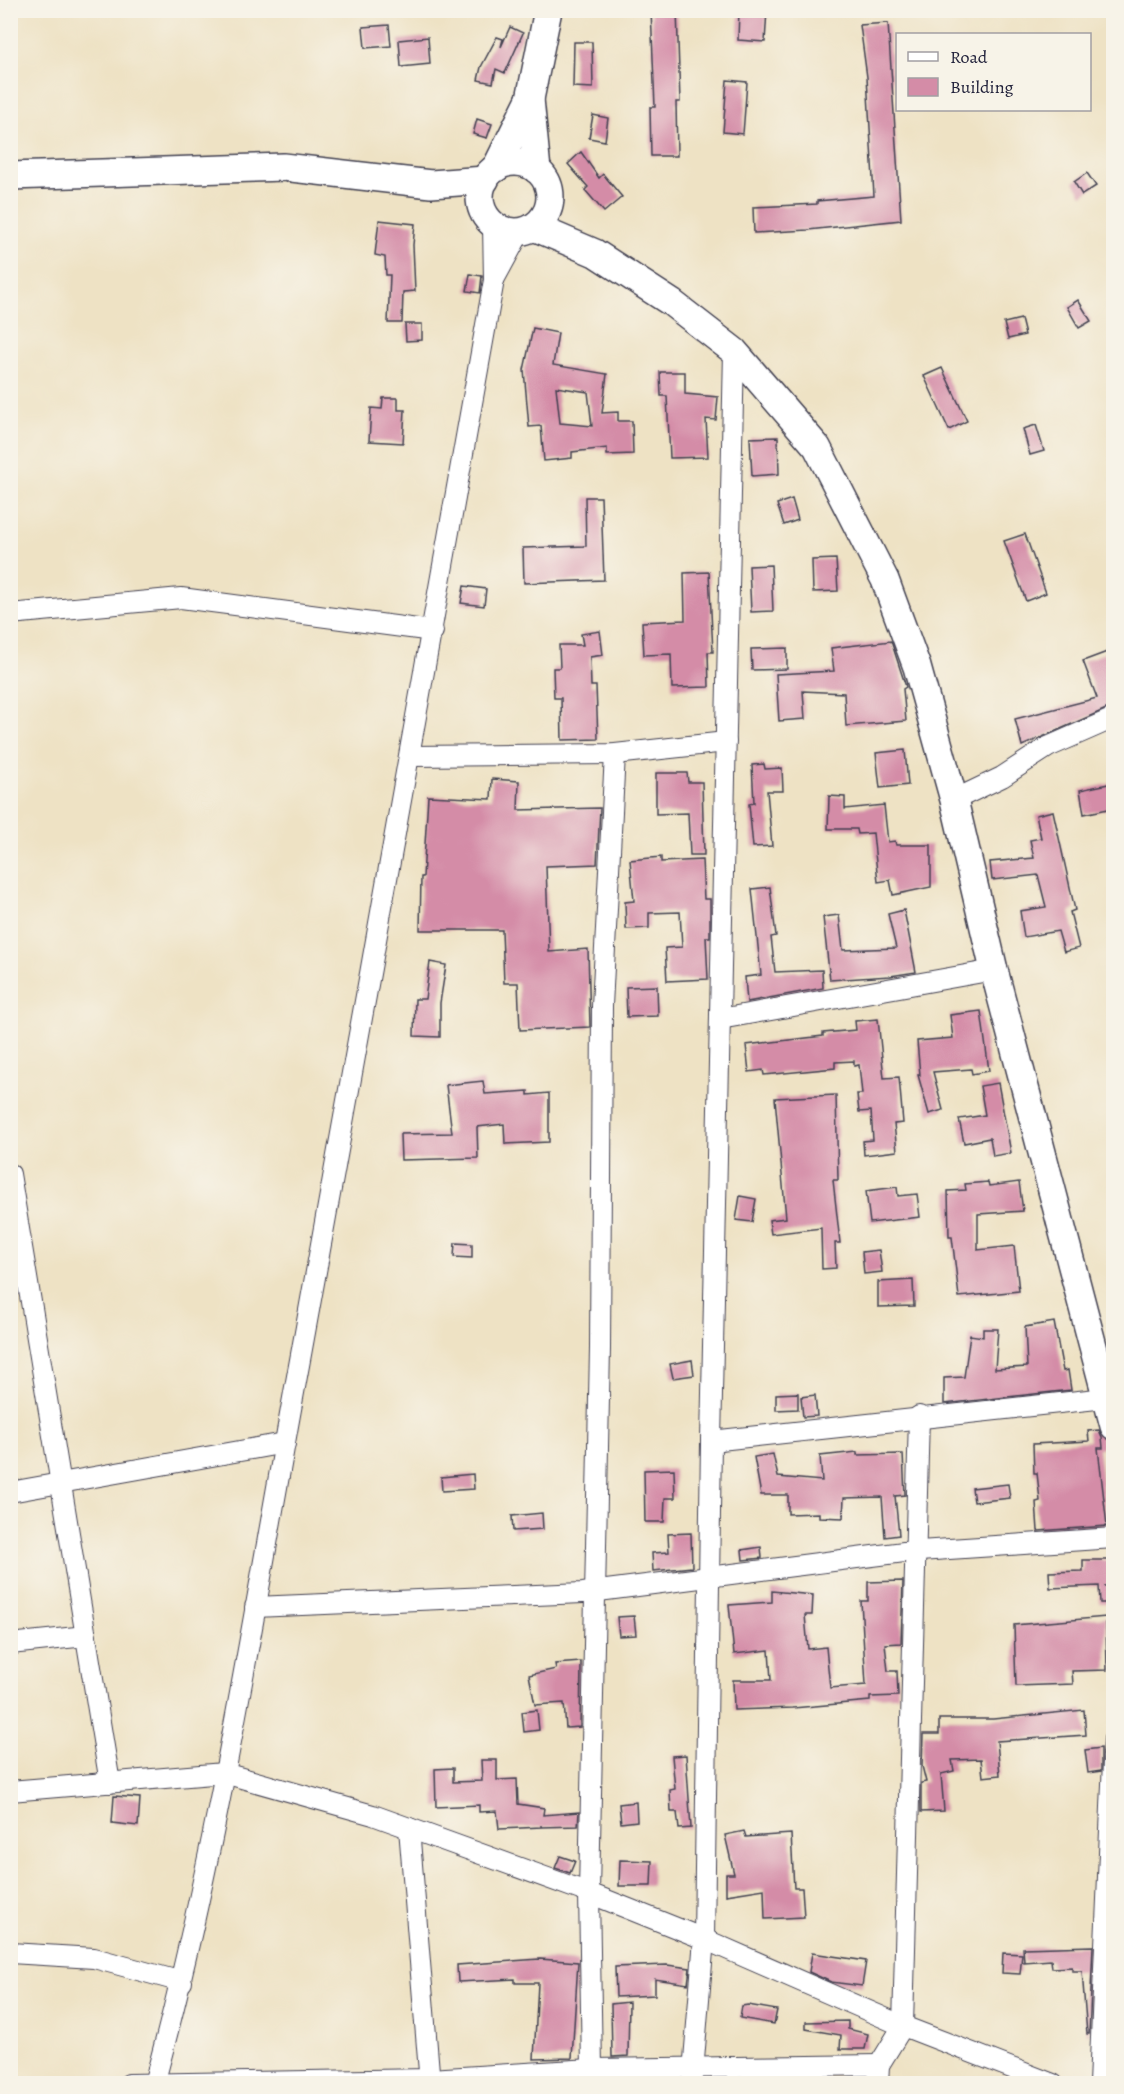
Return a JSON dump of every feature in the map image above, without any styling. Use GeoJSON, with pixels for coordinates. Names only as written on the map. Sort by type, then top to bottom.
{"type":"FeatureCollection","features":[{"type":"Feature","properties":{"kind":"main road"},"geometry":{"type":"LineString","coordinates":[[489,218],[480,196],[530,99],[548,10]]}},
{"type":"Feature","properties":{"kind":"main road"},"geometry":{"type":"LineString","coordinates":[[530,99],[537,170]]}},
{"type":"Feature","properties":{"kind":"main road"},"geometry":{"type":"LineString","coordinates":[[10,176],[283,167],[431,184],[490,174],[517,162],[537,170],[545,178],[550,199],[595,254]]}},
{"type":"Feature","properties":{"kind":"main road"},"geometry":{"type":"LineString","coordinates":[[431,184],[510,232],[527,229],[543,219],[550,199]]}},
{"type":"Feature","properties":{"kind":"main road"},"geometry":{"type":"LineString","coordinates":[[527,229],[595,254],[672,303],[734,351],[817,447],[885,580],[917,667],[954,800],[994,970],[1113,1426]]}},
{"type":"Feature","properties":{"kind":"street"},"geometry":{"type":"LineString","coordinates":[[155,2083],[182,1982],[224,1773],[433,631],[494,280],[489,218]]}},
{"type":"Feature","properties":{"kind":"street"},"geometry":{"type":"LineString","coordinates":[[494,280],[527,229]]}},
{"type":"Feature","properties":{"kind":"street"},"geometry":{"type":"LineString","coordinates":[[693,2076],[704,1939],[708,1576],[734,351]]}},
{"type":"Feature","properties":{"kind":"street"},"geometry":{"type":"LineString","coordinates":[[10,614],[181,598],[433,631]]}},
{"type":"Feature","properties":{"kind":"street"},"geometry":{"type":"LineString","coordinates":[[954,800],[1002,777],[1048,747],[1113,718]]}},
{"type":"Feature","properties":{"kind":"street"},"geometry":{"type":"LineString","coordinates":[[410,756],[615,754],[726,742]]}},
{"type":"Feature","properties":{"kind":"street"},"geometry":{"type":"LineString","coordinates":[[592,2069],[589,1893],[600,1348],[602,1006],[615,754]]}},
{"type":"Feature","properties":{"kind":"street"},"geometry":{"type":"LineString","coordinates":[[720,1019],[994,970]]}},
{"type":"Feature","properties":{"kind":"street"},"geometry":{"type":"LineString","coordinates":[[10,1173],[110,1783]]}},
{"type":"Feature","properties":{"kind":"street"},"geometry":{"type":"LineString","coordinates":[[711,1441],[919,1416],[1106,1398]]}},
{"type":"Feature","properties":{"kind":"street"},"geometry":{"type":"LineString","coordinates":[[129,2084],[430,2081],[592,2069],[693,2076],[879,2074],[903,2026],[919,1416]]}},
{"type":"Feature","properties":{"kind":"street"},"geometry":{"type":"LineString","coordinates":[[10,1492],[285,1443]]}},
{"type":"Feature","properties":{"kind":"street"},"geometry":{"type":"LineString","coordinates":[[255,1607],[594,1591],[915,1551],[1113,1538]]}},
{"type":"Feature","properties":{"kind":"street"},"geometry":{"type":"LineString","coordinates":[[10,1644],[86,1636]]}},
{"type":"Feature","properties":{"kind":"street"},"geometry":{"type":"LineString","coordinates":[[1099,2084],[1113,1738]]}},
{"type":"Feature","properties":{"kind":"street"},"geometry":{"type":"LineString","coordinates":[[10,1791],[224,1773],[409,1828],[589,1893],[704,1939],[903,2026],[1053,2084]]}},
{"type":"Feature","properties":{"kind":"street"},"geometry":{"type":"LineString","coordinates":[[409,1828],[430,2081]]}},
{"type":"Feature","properties":{"kind":"street"},"geometry":{"type":"LineString","coordinates":[[10,1953],[94,1958],[182,1982]]}},
{"type":"Feature","properties":{"kind":"building"},"geometry":{"type":"Polygon","coordinates":[[[651,10],[677,10],[680,102],[676,102],[677,156],[651,156],[650,107],[655,107],[651,10]]]}},
{"type":"Feature","properties":{"kind":"building"},"geometry":{"type":"Polygon","coordinates":[[[739,10],[767,10],[765,42],[738,40],[739,10]]]}},
{"type":"Feature","properties":{"kind":"building"},"geometry":{"type":"Polygon","coordinates":[[[888,23],[901,220],[754,233],[753,207],[817,204],[817,201],[874,196],[867,77],[860,25],[888,23]]]}},
{"type":"Feature","properties":{"kind":"building"},"geometry":{"type":"Polygon","coordinates":[[[389,25],[391,46],[365,48],[363,27],[389,25]]]}},
{"type":"Feature","properties":{"kind":"building"},"geometry":{"type":"Polygon","coordinates":[[[510,27],[523,33],[505,73],[496,69],[493,83],[478,80],[481,67],[497,37],[503,39],[501,47],[510,27]]]}},
{"type":"Feature","properties":{"kind":"building"},"geometry":{"type":"Polygon","coordinates":[[[428,37],[430,64],[401,67],[399,40],[428,37]]]}},
{"type":"Feature","properties":{"kind":"building"},"geometry":{"type":"Polygon","coordinates":[[[574,42],[592,42],[593,88],[573,87],[574,42]]]}},
{"type":"Feature","properties":{"kind":"building"},"geometry":{"type":"Polygon","coordinates":[[[727,80],[747,82],[743,134],[723,132],[727,80]]]}},
{"type":"Feature","properties":{"kind":"building"},"geometry":{"type":"Polygon","coordinates":[[[593,115],[608,118],[605,141],[589,138],[593,115]]]}},
{"type":"Feature","properties":{"kind":"building"},"geometry":{"type":"Polygon","coordinates":[[[477,119],[492,124],[487,138],[473,134],[477,119]]]}},
{"type":"Feature","properties":{"kind":"building"},"geometry":{"type":"Polygon","coordinates":[[[581,152],[599,178],[603,174],[622,197],[604,212],[585,190],[588,187],[568,164],[581,152]]]}},
{"type":"Feature","properties":{"kind":"building"},"geometry":{"type":"Polygon","coordinates":[[[1087,173],[1096,186],[1082,195],[1074,182],[1087,173]]]}},
{"type":"Feature","properties":{"kind":"building"},"geometry":{"type":"Polygon","coordinates":[[[379,220],[415,224],[413,245],[415,291],[403,292],[402,323],[388,323],[390,275],[386,275],[385,257],[375,255],[379,220]]]}},
{"type":"Feature","properties":{"kind":"building"},"geometry":{"type":"Polygon","coordinates":[[[470,274],[482,276],[480,293],[467,291],[470,274]]]}},
{"type":"Feature","properties":{"kind":"building"},"geometry":{"type":"Polygon","coordinates":[[[1078,300],[1091,321],[1079,328],[1067,307],[1078,300]]]}},
{"type":"Feature","properties":{"kind":"building"},"geometry":{"type":"Polygon","coordinates":[[[1021,319],[1025,335],[1008,339],[1004,323],[1021,319]]]}},
{"type":"Feature","properties":{"kind":"building"},"geometry":{"type":"Polygon","coordinates":[[[405,324],[422,324],[422,340],[406,341],[405,324]]]}},
{"type":"Feature","properties":{"kind":"building"},"geometry":{"type":"Polygon","coordinates":[[[533,328],[558,333],[553,365],[607,374],[602,413],[618,412],[618,421],[632,421],[633,454],[607,455],[607,448],[572,452],[572,458],[544,461],[541,426],[529,427],[524,370],[533,328]],[[556,387],[560,423],[592,426],[588,392],[556,387]]]}},
{"type":"Feature","properties":{"kind":"building"},"geometry":{"type":"Polygon","coordinates":[[[942,368],[967,421],[949,430],[924,376],[942,368]]]}},
{"type":"Feature","properties":{"kind":"building"},"geometry":{"type":"Polygon","coordinates":[[[660,372],[685,372],[685,394],[718,397],[716,420],[706,419],[708,457],[670,458],[667,396],[661,396],[660,372]]]}},
{"type":"Feature","properties":{"kind":"building"},"geometry":{"type":"Polygon","coordinates":[[[383,398],[398,398],[398,410],[405,410],[403,443],[369,441],[371,408],[382,409],[383,398]]]}},
{"type":"Feature","properties":{"kind":"building"},"geometry":{"type":"Polygon","coordinates":[[[1036,425],[1044,451],[1030,455],[1023,429],[1036,425]]]}},
{"type":"Feature","properties":{"kind":"building"},"geometry":{"type":"Polygon","coordinates":[[[778,437],[779,474],[752,476],[750,438],[778,437]]]}},
{"type":"Feature","properties":{"kind":"building"},"geometry":{"type":"Polygon","coordinates":[[[585,497],[601,497],[604,580],[524,583],[523,548],[586,546],[585,497]]]}},
{"type":"Feature","properties":{"kind":"building"},"geometry":{"type":"Polygon","coordinates":[[[792,499],[798,520],[784,525],[777,504],[792,499]]]}},
{"type":"Feature","properties":{"kind":"building"},"geometry":{"type":"Polygon","coordinates":[[[1025,534],[1046,593],[1026,601],[1004,541],[1025,534]]]}},
{"type":"Feature","properties":{"kind":"building"},"geometry":{"type":"Polygon","coordinates":[[[836,559],[838,591],[813,592],[812,560],[836,559]]]}},
{"type":"Feature","properties":{"kind":"building"},"geometry":{"type":"Polygon","coordinates":[[[771,565],[773,611],[751,612],[749,566],[771,565]]]}},
{"type":"Feature","properties":{"kind":"building"},"geometry":{"type":"Polygon","coordinates":[[[709,572],[713,652],[708,652],[709,687],[672,688],[671,654],[644,655],[642,622],[685,620],[684,573],[709,572]]]}},
{"type":"Feature","properties":{"kind":"building"},"geometry":{"type":"Polygon","coordinates":[[[464,586],[486,589],[484,606],[461,603],[464,586]]]}},
{"type":"Feature","properties":{"kind":"building"},"geometry":{"type":"Polygon","coordinates":[[[600,631],[603,655],[590,657],[591,686],[596,686],[598,739],[562,740],[561,698],[554,698],[553,668],[560,668],[559,645],[583,645],[581,634],[600,631]]]}},
{"type":"Feature","properties":{"kind":"building"},"geometry":{"type":"Polygon","coordinates":[[[891,641],[906,687],[903,689],[906,721],[846,726],[844,693],[803,691],[805,719],[779,721],[776,674],[834,671],[831,648],[891,641]]]}},
{"type":"Feature","properties":{"kind":"building"},"geometry":{"type":"Polygon","coordinates":[[[787,648],[787,669],[752,670],[751,649],[787,648]]]}},
{"type":"Feature","properties":{"kind":"building"},"geometry":{"type":"Polygon","coordinates":[[[1107,652],[1113,669],[1113,706],[1022,746],[1015,719],[1097,698],[1083,661],[1107,652]]]}},
{"type":"Feature","properties":{"kind":"building"},"geometry":{"type":"Polygon","coordinates":[[[905,750],[908,785],[880,788],[876,753],[905,750]]]}},
{"type":"Feature","properties":{"kind":"building"},"geometry":{"type":"Polygon","coordinates":[[[764,764],[765,769],[782,768],[783,791],[767,791],[772,846],[753,847],[749,804],[754,803],[752,765],[764,764]]]}},
{"type":"Feature","properties":{"kind":"building"},"geometry":{"type":"Polygon","coordinates":[[[656,773],[687,773],[688,782],[702,782],[704,855],[690,855],[688,813],[656,814],[656,773]]]}},
{"type":"Feature","properties":{"kind":"building"},"geometry":{"type":"Polygon","coordinates":[[[492,779],[519,781],[518,810],[600,808],[597,864],[546,866],[549,952],[588,949],[590,1027],[520,1030],[518,983],[504,983],[502,930],[420,930],[421,877],[423,877],[428,796],[491,799],[492,779]]]}},
{"type":"Feature","properties":{"kind":"building"},"geometry":{"type":"Polygon","coordinates":[[[1113,783],[1113,808],[1084,814],[1080,790],[1113,783]]]}},
{"type":"Feature","properties":{"kind":"building"},"geometry":{"type":"Polygon","coordinates":[[[829,796],[845,797],[845,809],[884,805],[888,842],[895,841],[896,845],[931,845],[931,887],[893,895],[890,880],[878,882],[873,833],[858,834],[857,829],[828,829],[829,796]]]}},
{"type":"Feature","properties":{"kind":"building"},"geometry":{"type":"Polygon","coordinates":[[[1053,811],[1075,910],[1070,912],[1079,948],[1064,952],[1058,931],[1024,937],[1020,911],[1046,907],[1038,875],[992,880],[990,862],[1034,858],[1030,840],[1041,838],[1036,815],[1053,811]]]}},
{"type":"Feature","properties":{"kind":"building"},"geometry":{"type":"Polygon","coordinates":[[[661,857],[661,862],[702,860],[704,899],[710,899],[710,937],[706,937],[708,979],[667,981],[665,948],[682,947],[680,912],[649,913],[649,928],[626,929],[625,902],[634,901],[630,860],[661,857]]]}},
{"type":"Feature","properties":{"kind":"building"},"geometry":{"type":"Polygon","coordinates":[[[770,887],[776,936],[771,937],[775,972],[822,970],[823,988],[747,1002],[745,977],[761,975],[752,889],[770,887]]]}},
{"type":"Feature","properties":{"kind":"building"},"geometry":{"type":"Polygon","coordinates":[[[904,910],[916,972],[830,980],[823,917],[839,915],[843,950],[896,948],[888,914],[904,910]]]}},
{"type":"Feature","properties":{"kind":"building"},"geometry":{"type":"Polygon","coordinates":[[[430,962],[446,965],[440,1003],[440,1037],[414,1036],[415,999],[425,999],[430,962]]]}},
{"type":"Feature","properties":{"kind":"building"},"geometry":{"type":"Polygon","coordinates":[[[657,986],[658,1016],[627,1017],[626,987],[657,986]]]}},
{"type":"Feature","properties":{"kind":"building"},"geometry":{"type":"Polygon","coordinates":[[[981,1011],[989,1071],[972,1074],[971,1069],[933,1072],[943,1110],[929,1114],[918,1075],[920,1075],[917,1041],[953,1038],[950,1015],[981,1011]]]}},
{"type":"Feature","properties":{"kind":"building"},"geometry":{"type":"Polygon","coordinates":[[[878,1019],[884,1078],[899,1077],[903,1123],[894,1124],[897,1151],[864,1155],[863,1141],[873,1140],[871,1111],[859,1112],[857,1094],[862,1094],[859,1065],[854,1066],[854,1061],[835,1062],[835,1068],[764,1075],[763,1070],[749,1072],[746,1045],[856,1030],[855,1021],[878,1019]]]}},
{"type":"Feature","properties":{"kind":"building"},"geometry":{"type":"Polygon","coordinates":[[[483,1081],[485,1094],[528,1091],[528,1095],[549,1093],[549,1142],[505,1144],[504,1124],[477,1127],[478,1158],[401,1160],[400,1134],[452,1133],[446,1085],[483,1081]]]}},
{"type":"Feature","properties":{"kind":"building"},"geometry":{"type":"Polygon","coordinates":[[[998,1083],[1011,1153],[993,1156],[990,1138],[964,1143],[959,1119],[985,1115],[980,1086],[998,1083]]]}},
{"type":"Feature","properties":{"kind":"building"},"geometry":{"type":"Polygon","coordinates":[[[836,1095],[838,1180],[833,1180],[840,1243],[835,1243],[836,1268],[822,1269],[821,1228],[771,1234],[769,1220],[786,1218],[775,1098],[836,1095]]]}},
{"type":"Feature","properties":{"kind":"building"},"geometry":{"type":"Polygon","coordinates":[[[988,1182],[989,1186],[1019,1182],[1023,1211],[978,1214],[978,1250],[1014,1246],[1019,1291],[959,1297],[952,1237],[949,1237],[948,1191],[966,1190],[965,1184],[988,1182]]]}},
{"type":"Feature","properties":{"kind":"building"},"geometry":{"type":"Polygon","coordinates":[[[897,1187],[898,1196],[917,1194],[920,1217],[870,1223],[866,1191],[897,1187]]]}},
{"type":"Feature","properties":{"kind":"building"},"geometry":{"type":"Polygon","coordinates":[[[740,1196],[756,1199],[752,1222],[736,1220],[740,1196]]]}},
{"type":"Feature","properties":{"kind":"building"},"geometry":{"type":"Polygon","coordinates":[[[455,1243],[472,1244],[472,1258],[454,1257],[455,1243]]]}},
{"type":"Feature","properties":{"kind":"building"},"geometry":{"type":"Polygon","coordinates":[[[879,1250],[882,1272],[864,1274],[862,1252],[879,1250]]]}},
{"type":"Feature","properties":{"kind":"building"},"geometry":{"type":"Polygon","coordinates":[[[913,1280],[914,1306],[878,1307],[878,1282],[913,1280]]]}},
{"type":"Feature","properties":{"kind":"building"},"geometry":{"type":"Polygon","coordinates":[[[1054,1322],[1063,1371],[1068,1370],[1071,1390],[944,1404],[944,1378],[964,1377],[970,1335],[983,1337],[983,1329],[998,1329],[995,1369],[1027,1367],[1025,1327],[1054,1322]]]}},
{"type":"Feature","properties":{"kind":"building"},"geometry":{"type":"Polygon","coordinates":[[[692,1360],[694,1375],[673,1378],[670,1364],[692,1360]]]}},
{"type":"Feature","properties":{"kind":"building"},"geometry":{"type":"Polygon","coordinates":[[[798,1393],[798,1409],[776,1410],[776,1394],[798,1393]]]}},
{"type":"Feature","properties":{"kind":"building"},"geometry":{"type":"Polygon","coordinates":[[[815,1395],[817,1416],[803,1417],[801,1397],[815,1395]]]}},
{"type":"Feature","properties":{"kind":"building"},"geometry":{"type":"Polygon","coordinates":[[[1099,1430],[1103,1448],[1098,1448],[1107,1526],[1038,1531],[1036,1502],[1040,1501],[1037,1473],[1034,1473],[1033,1444],[1089,1441],[1088,1431],[1099,1430]]]}},
{"type":"Feature","properties":{"kind":"building"},"geometry":{"type":"Polygon","coordinates":[[[857,1452],[857,1455],[903,1454],[905,1495],[895,1496],[899,1535],[885,1537],[882,1497],[844,1498],[843,1518],[819,1517],[819,1513],[788,1514],[788,1495],[761,1495],[754,1457],[773,1454],[778,1477],[822,1481],[820,1456],[857,1452]]]}},
{"type":"Feature","properties":{"kind":"building"},"geometry":{"type":"Polygon","coordinates":[[[674,1469],[675,1498],[665,1498],[664,1522],[645,1522],[644,1470],[674,1469]]]}},
{"type":"Feature","properties":{"kind":"building"},"geometry":{"type":"Polygon","coordinates":[[[473,1474],[474,1489],[442,1491],[441,1477],[473,1474]]]}},
{"type":"Feature","properties":{"kind":"building"},"geometry":{"type":"Polygon","coordinates":[[[1008,1484],[1010,1498],[974,1502],[972,1488],[1008,1484]]]}},
{"type":"Feature","properties":{"kind":"building"},"geometry":{"type":"Polygon","coordinates":[[[542,1513],[543,1529],[513,1531],[512,1516],[542,1513]]]}},
{"type":"Feature","properties":{"kind":"building"},"geometry":{"type":"Polygon","coordinates":[[[691,1533],[692,1567],[653,1571],[652,1553],[669,1552],[668,1534],[691,1533]]]}},
{"type":"Feature","properties":{"kind":"building"},"geometry":{"type":"Polygon","coordinates":[[[761,1547],[762,1558],[743,1560],[742,1550],[761,1547]]]}},
{"type":"Feature","properties":{"kind":"building"},"geometry":{"type":"Polygon","coordinates":[[[1083,1560],[1110,1560],[1111,1585],[1104,1586],[1113,1585],[1113,1603],[1100,1603],[1099,1586],[1050,1588],[1049,1572],[1083,1571],[1083,1560]]]}},
{"type":"Feature","properties":{"kind":"building"},"geometry":{"type":"Polygon","coordinates":[[[903,1581],[901,1643],[885,1644],[888,1671],[897,1671],[898,1696],[870,1697],[870,1701],[793,1708],[734,1710],[733,1680],[771,1680],[769,1650],[734,1654],[729,1605],[772,1602],[772,1591],[813,1595],[812,1615],[805,1615],[808,1649],[826,1647],[830,1688],[866,1685],[861,1601],[868,1601],[868,1582],[903,1581]]]}},
{"type":"Feature","properties":{"kind":"building"},"geometry":{"type":"Polygon","coordinates":[[[634,1616],[636,1635],[619,1636],[617,1617],[634,1616]]]}},
{"type":"Feature","properties":{"kind":"building"},"geometry":{"type":"Polygon","coordinates":[[[1106,1617],[1107,1670],[1072,1671],[1073,1684],[1016,1686],[1014,1625],[1106,1617]]]}},
{"type":"Feature","properties":{"kind":"building"},"geometry":{"type":"Polygon","coordinates":[[[581,1662],[580,1727],[566,1728],[564,1703],[535,1705],[529,1675],[556,1669],[555,1664],[581,1662]]]}},
{"type":"Feature","properties":{"kind":"building"},"geometry":{"type":"Polygon","coordinates":[[[537,1710],[539,1730],[524,1732],[522,1712],[537,1710]]]}},
{"type":"Feature","properties":{"kind":"building"},"geometry":{"type":"Polygon","coordinates":[[[1084,1710],[1086,1735],[997,1741],[1000,1775],[983,1777],[981,1759],[952,1760],[954,1771],[941,1774],[944,1811],[921,1812],[921,1783],[926,1782],[922,1766],[923,1734],[939,1734],[939,1719],[993,1719],[1084,1710]]]}},
{"type":"Feature","properties":{"kind":"building"},"geometry":{"type":"Polygon","coordinates":[[[1101,1748],[1101,1771],[1088,1773],[1085,1750],[1101,1748]]]}},
{"type":"Feature","properties":{"kind":"building"},"geometry":{"type":"Polygon","coordinates":[[[686,1755],[691,1828],[679,1829],[677,1812],[671,1812],[670,1790],[675,1789],[672,1756],[686,1755]]]}},
{"type":"Feature","properties":{"kind":"building"},"geometry":{"type":"Polygon","coordinates":[[[481,1760],[497,1760],[497,1780],[517,1779],[518,1804],[544,1808],[543,1815],[579,1812],[578,1826],[499,1829],[497,1811],[479,1812],[479,1805],[436,1807],[435,1769],[453,1768],[453,1782],[482,1781],[481,1760]]]}},
{"type":"Feature","properties":{"kind":"building"},"geometry":{"type":"Polygon","coordinates":[[[114,1796],[140,1798],[138,1826],[112,1823],[114,1796]]]}},
{"type":"Feature","properties":{"kind":"building"},"geometry":{"type":"Polygon","coordinates":[[[636,1802],[637,1821],[621,1823],[619,1804],[636,1802]]]}},
{"type":"Feature","properties":{"kind":"building"},"geometry":{"type":"Polygon","coordinates":[[[744,1831],[746,1837],[791,1834],[794,1888],[802,1888],[804,1917],[765,1919],[764,1889],[726,1895],[726,1874],[734,1874],[725,1835],[744,1831]]]}},
{"type":"Feature","properties":{"kind":"building"},"geometry":{"type":"Polygon","coordinates":[[[560,1856],[575,1861],[570,1873],[555,1868],[560,1856]]]}},
{"type":"Feature","properties":{"kind":"building"},"geometry":{"type":"Polygon","coordinates":[[[620,1860],[652,1861],[651,1886],[619,1886],[620,1860]]]}},
{"type":"Feature","properties":{"kind":"building"},"geometry":{"type":"Polygon","coordinates":[[[1093,1946],[1089,2034],[1087,2034],[1082,1971],[1072,1971],[1072,1967],[1052,1968],[1051,1960],[1024,1962],[1023,1948],[1093,1946]]]}},
{"type":"Feature","properties":{"kind":"building"},"geometry":{"type":"Polygon","coordinates":[[[812,1953],[866,1961],[862,1986],[831,1982],[809,1972],[812,1953]]]}},
{"type":"Feature","properties":{"kind":"building"},"geometry":{"type":"Polygon","coordinates":[[[1003,1953],[1022,1954],[1020,1974],[1002,1973],[1003,1953]]]}},
{"type":"Feature","properties":{"kind":"building"},"geometry":{"type":"Polygon","coordinates":[[[540,1959],[578,1962],[572,2058],[534,2059],[538,1983],[515,1983],[515,1979],[458,1982],[457,1965],[540,1959]]]}},
{"type":"Feature","properties":{"kind":"building"},"geometry":{"type":"Polygon","coordinates":[[[667,1965],[690,1968],[688,1984],[655,1979],[655,1995],[616,1997],[615,1967],[667,1965]]]}},
{"type":"Feature","properties":{"kind":"building"},"geometry":{"type":"Polygon","coordinates":[[[629,2002],[628,2056],[612,2057],[611,2004],[629,2002]]]}},
{"type":"Feature","properties":{"kind":"building"},"geometry":{"type":"Polygon","coordinates":[[[742,2006],[777,2010],[774,2024],[740,2018],[742,2006]]]}},
{"type":"Feature","properties":{"kind":"building"},"geometry":{"type":"Polygon","coordinates":[[[848,2021],[848,2029],[868,2034],[865,2049],[840,2049],[841,2035],[806,2029],[806,2022],[848,2021]]]}}]}
